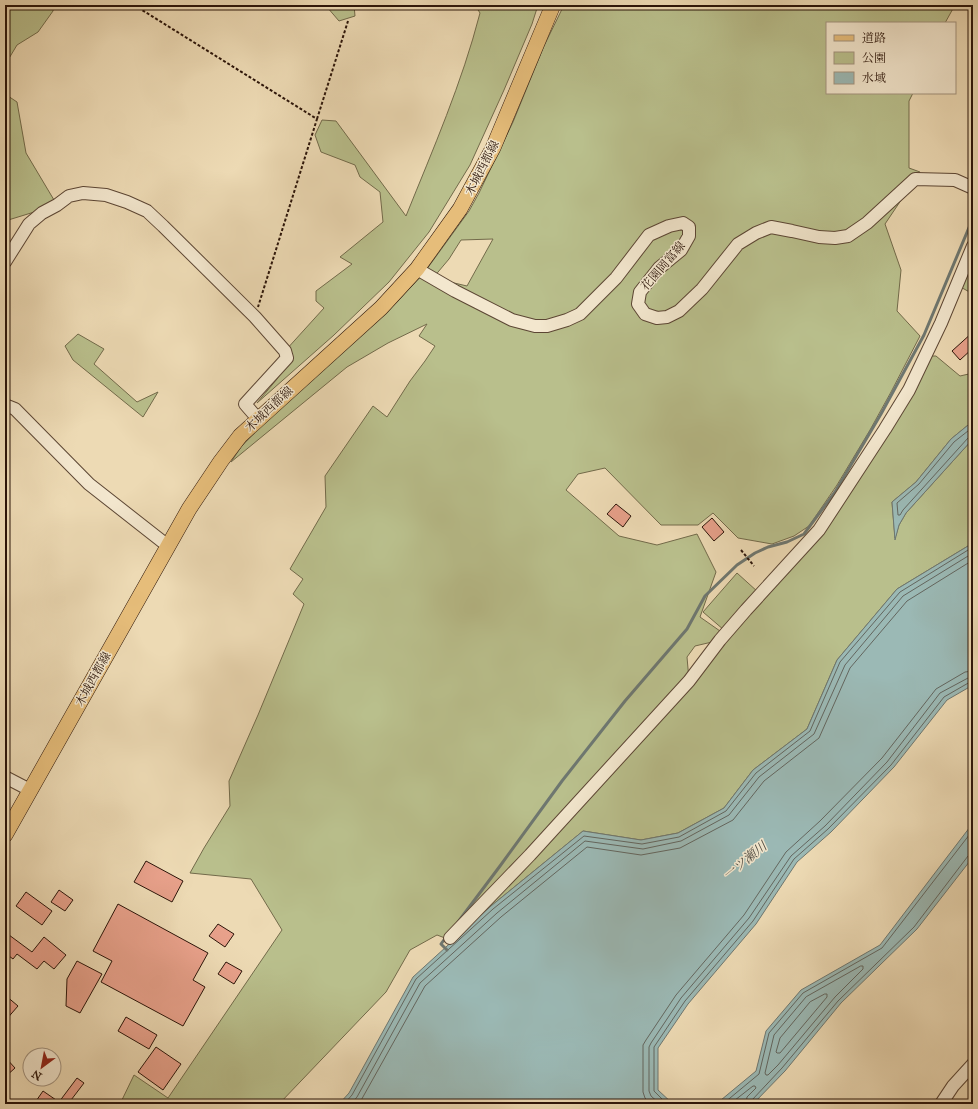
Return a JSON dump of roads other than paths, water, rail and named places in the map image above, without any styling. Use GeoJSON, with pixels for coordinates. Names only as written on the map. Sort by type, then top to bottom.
{"type":"FeatureCollection","features":[{"type":"Feature","properties":{"kind":"main road","name":"木城西都線"},"geometry":{"type":"LineString","coordinates":[[5,835],[189,509],[221,461],[240,436],[382,308],[417,269],[460,210],[493,148],[553,5]]}},
{"type":"Feature","properties":{"kind":"street","name":"花園岡富線"},"geometry":{"type":"LineString","coordinates":[[417,269],[455,292],[512,320],[535,326],[547,326],[580,314],[616,278],[649,235],[669,226],[683,223],[689,227],[689,236],[681,250],[659,268],[640,292],[638,304],[645,314],[657,318],[667,317],[679,311],[702,289],[738,244],[756,233],[771,227],[792,230],[819,237],[835,238],[848,236],[867,223],[915,179],[956,180],[973,188]]}},
{"type":"Feature","properties":{"kind":"street"},"geometry":{"type":"LineString","coordinates":[[5,262],[29,224],[42,213],[57,205],[69,196],[83,193],[106,195],[147,211],[255,317],[285,350],[287,358],[245,404],[258,419]]}},
{"type":"Feature","properties":{"kind":"street"},"geometry":{"type":"LineString","coordinates":[[450,938],[530,855],[689,681],[720,640],[819,530],[885,429],[908,390],[941,324],[973,246]]}},
{"type":"Feature","properties":{"kind":"street"},"geometry":{"type":"LineString","coordinates":[[5,405],[15,409],[89,484],[168,546]]}},
{"type":"Feature","properties":{"kind":"street"},"geometry":{"type":"LineString","coordinates":[[5,777],[30,790]]}},
{"type":"Feature","properties":{"kind":"street"},"geometry":{"type":"LineString","coordinates":[[941,1104],[952,1086],[973,1064]]}},
{"type":"Feature","properties":{"kind":"street"},"geometry":{"type":"LineString","coordinates":[[952,1086],[973,1076]]}},
{"type":"Feature","properties":{"kind":"water"},"geometry":{"type":"Polygon","coordinates":[[[973,421],[973,441],[971,441],[906,513],[899,525],[895,540],[892,502],[916,482],[951,439],[973,421]]]}},
{"type":"Feature","properties":{"kind":"water","name":"一ツ瀬川"},"geometry":{"type":"Polygon","coordinates":[[[973,543],[973,685],[947,700],[894,767],[831,832],[797,862],[756,924],[688,1004],[658,1048],[658,1090],[673,1104],[339,1104],[349,1093],[413,977],[491,906],[583,831],[641,840],[678,833],[724,808],[753,770],[807,729],[837,660],[897,589],[973,543]]]}},
{"type":"Feature","properties":{"kind":"water"},"geometry":{"type":"Polygon","coordinates":[[[973,823],[973,857],[917,929],[841,1003],[785,1071],[753,1104],[705,1104],[721,1100],[756,1071],[766,1031],[801,990],[880,945],[973,823]]]}},
{"type":"Feature","properties":{"kind":"waterway"},"geometry":{"type":"LineString","coordinates":[[458,922],[562,781],[625,701],[687,629],[705,596],[737,565],[755,553],[768,547],[787,542],[804,534],[835,492],[881,414],[924,335],[973,218]]}},
{"type":"Feature","properties":{"kind":"waterway"},"geometry":{"type":"LineString","coordinates":[[446,937],[441,944],[447,950]]}}]}
